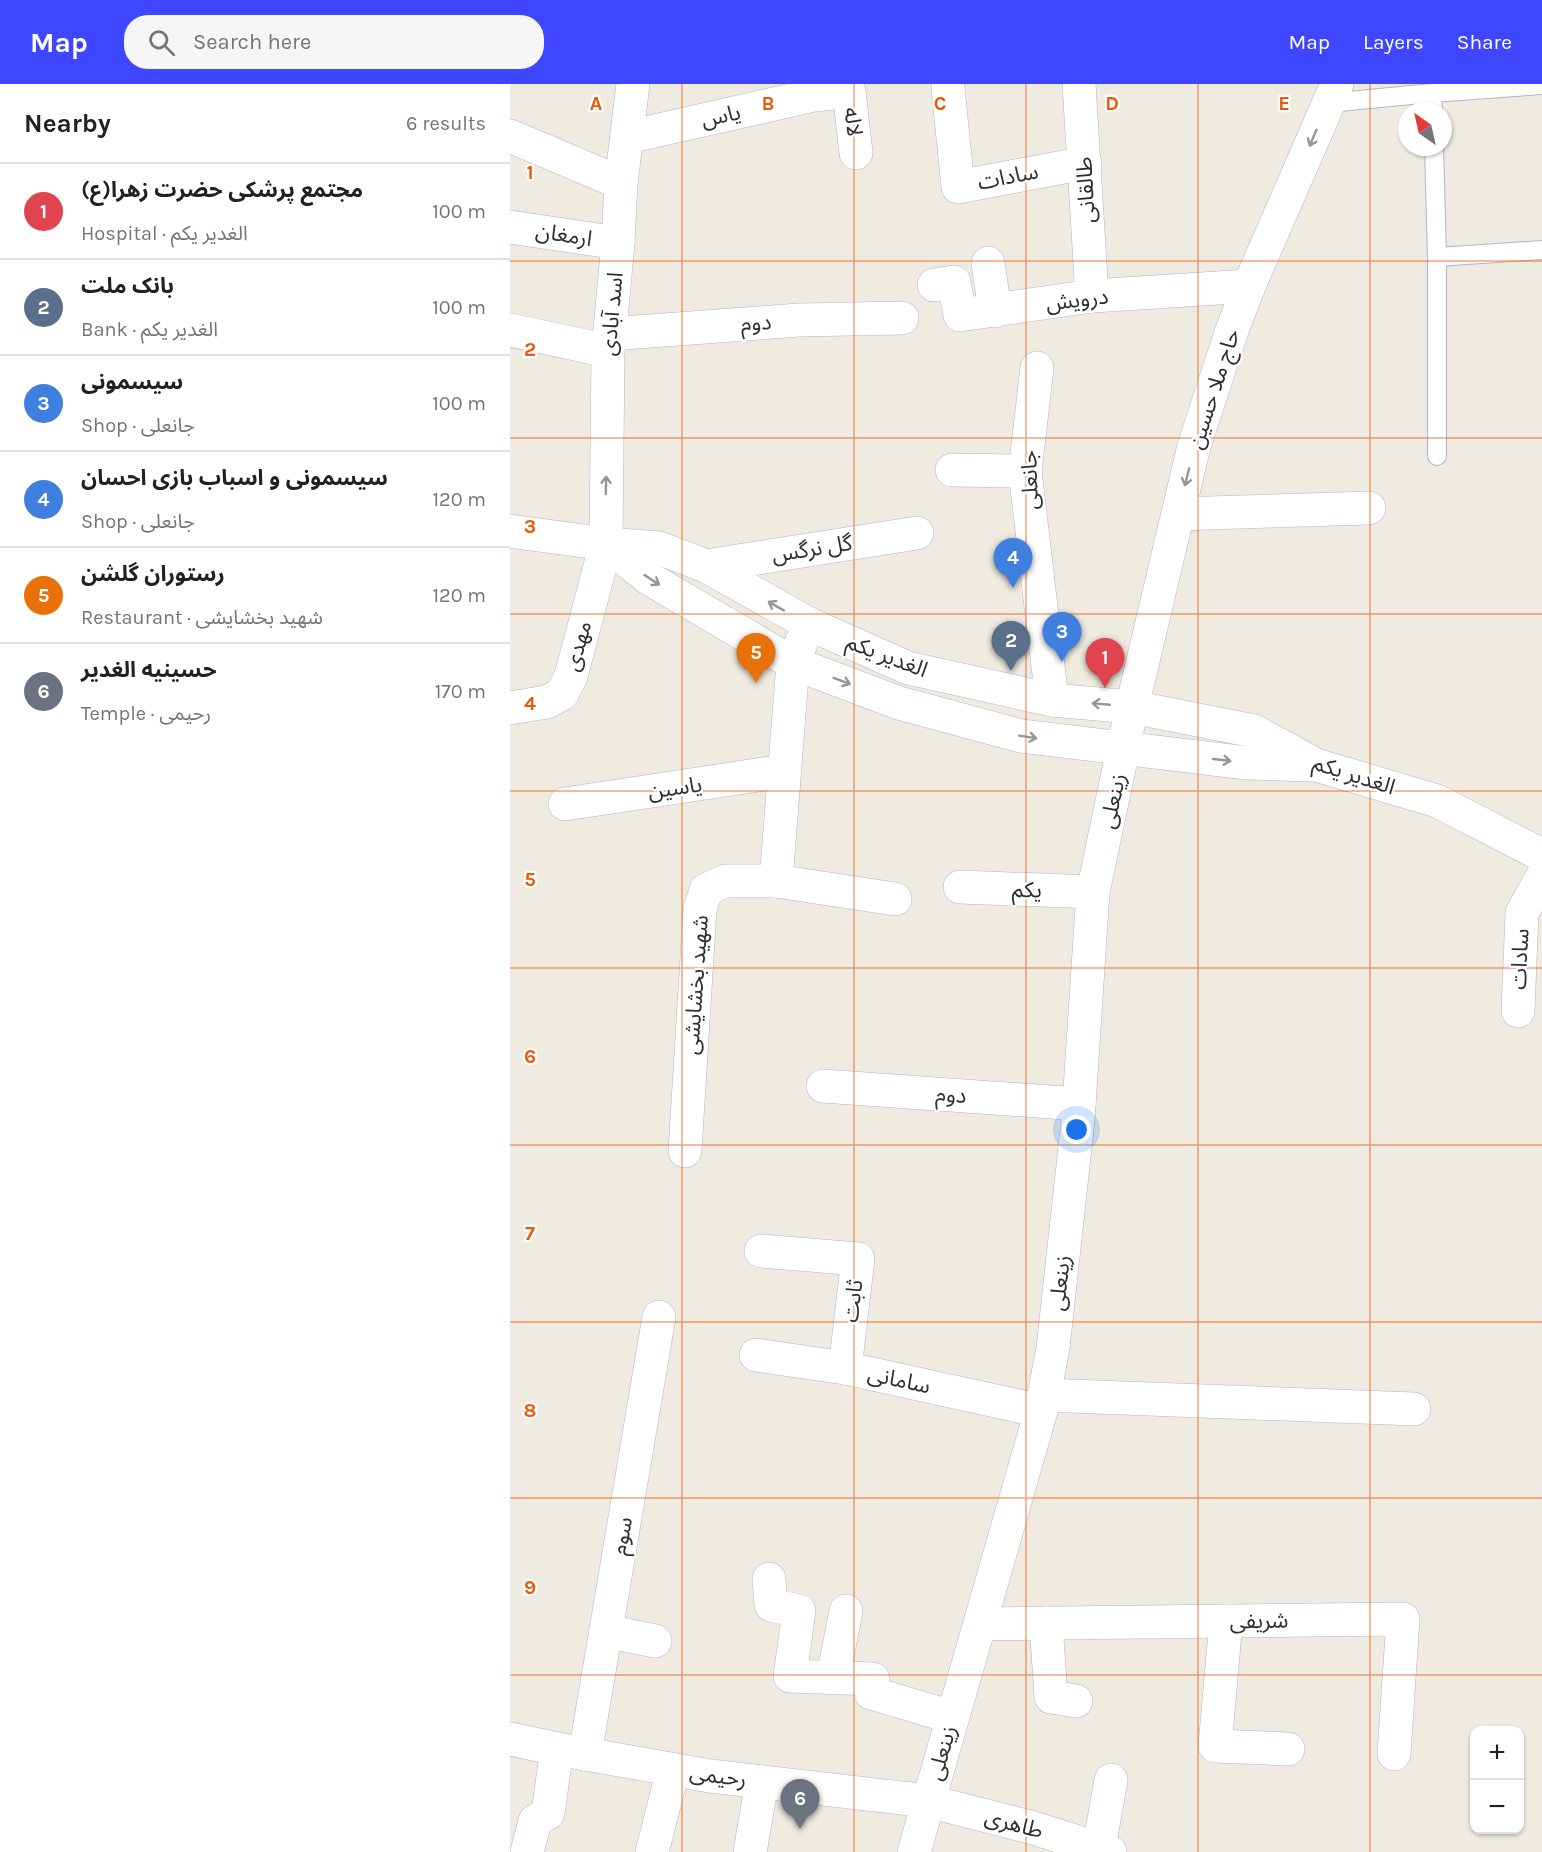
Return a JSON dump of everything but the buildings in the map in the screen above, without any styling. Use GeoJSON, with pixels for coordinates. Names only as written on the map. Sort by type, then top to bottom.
{"type":"FeatureCollection","features":[{"type":"Feature","properties":{"kind":"street","name":"اسد آبادی"},"geometry":{"type":"LineString","coordinates":[[606,544],[609,343],[621,183],[633,84]]}},
{"type":"Feature","properties":{"kind":"street","name":"طالقانی"},"geometry":{"type":"LineString","coordinates":[[1079,84],[1092,296]]}},
{"type":"Feature","properties":{"kind":"street","name":"سادات"},"geometry":{"type":"LineString","coordinates":[[948,88],[958,187],[1085,163]]}},
{"type":"Feature","properties":{"kind":"street","name":"یاس"},"geometry":{"type":"LineString","coordinates":[[628,137],[758,96],[813,90]]}},
{"type":"Feature","properties":{"kind":"street","name":"لاله"},"geometry":{"type":"LineString","coordinates":[[813,90],[849,91],[856,153]]}},
{"type":"Feature","properties":{"kind":"street","name":"حاج ملا حسین"},"geometry":{"type":"LineString","coordinates":[[1132,707],[1194,446],[1232,330],[1333,94]]}},
{"type":"Feature","properties":{"kind":"street"},"geometry":{"type":"LineString","coordinates":[[510,136],[621,183]]}},
{"type":"Feature","properties":{"kind":"street","name":"ارمغان"},"geometry":{"type":"LineString","coordinates":[[510,227],[618,243]]}},
{"type":"Feature","properties":{"kind":"street"},"geometry":{"type":"LineString","coordinates":[[988,263],[995,311]]}},
{"type":"Feature","properties":{"kind":"street","name":"درویش"},"geometry":{"type":"LineString","coordinates":[[934,285],[954,282],[960,315],[1092,296],[1249,286]]}},
{"type":"Feature","properties":{"kind":"street","name":"دوم"},"geometry":{"type":"LineString","coordinates":[[510,330],[609,343],[799,320],[902,318]]}},
{"type":"Feature","properties":{"kind":"street","name":"جانعلی"},"geometry":{"type":"LineString","coordinates":[[1037,368],[1025,471],[1052,700]]}},
{"type":"Feature","properties":{"kind":"street"},"geometry":{"type":"LineString","coordinates":[[952,470],[1025,471]]}},
{"type":"Feature","properties":{"kind":"street"},"geometry":{"type":"LineString","coordinates":[[1178,514],[1368,508]]}},
{"type":"Feature","properties":{"kind":"street","name":"الغدیر یکم"},"geometry":{"type":"LineString","coordinates":[[510,531],[606,544],[659,548],[706,566],[809,624],[908,668],[1052,700],[1132,707],[1254,731],[1316,765],[1437,801],[1542,855]]}},
{"type":"Feature","properties":{"kind":"street","name":"گل نرگس"},"geometry":{"type":"LineString","coordinates":[[706,566],[917,533]]}},
{"type":"Feature","properties":{"kind":"street"},"geometry":{"type":"LineString","coordinates":[[606,544],[648,578],[793,663],[898,703],[1021,736],[1247,763],[1316,765]]}},
{"type":"Feature","properties":{"kind":"street","name":"مهدی"},"geometry":{"type":"LineString","coordinates":[[510,708],[547,702],[562,694],[571,676],[606,544]]}},
{"type":"Feature","properties":{"kind":"street"},"geometry":{"type":"LineString","coordinates":[[776,881],[793,663],[809,624]]}},
{"type":"Feature","properties":{"kind":"street","name":"زینعلی"},"geometry":{"type":"LineString","coordinates":[[915,1849],[1043,1403],[1053,1348],[1079,1104],[1093,892],[1132,707]]}},
{"type":"Feature","properties":{"kind":"street","name":"یاسین"},"geometry":{"type":"LineString","coordinates":[[565,804],[784,771]]}},
{"type":"Feature","properties":{"kind":"street","name":"سادات"},"geometry":{"type":"LineString","coordinates":[[1518,1011],[1522,913],[1542,877]]}},
{"type":"Feature","properties":{"kind":"street","name":"شهید بخشایشی"},"geometry":{"type":"LineString","coordinates":[[685,1151],[700,909],[706,890],[725,881],[776,881],[895,899]]}},
{"type":"Feature","properties":{"kind":"street","name":"یکم"},"geometry":{"type":"LineString","coordinates":[[960,887],[1093,892]]}},
{"type":"Feature","properties":{"kind":"street","name":"دوم"},"geometry":{"type":"LineString","coordinates":[[823,1086],[1079,1104]]}},
{"type":"Feature","properties":{"kind":"street","name":"ثابت"},"geometry":{"type":"LineString","coordinates":[[760,1251],[858,1259],[845,1368]]}},
{"type":"Feature","properties":{"kind":"street","name":"سوم"},"geometry":{"type":"LineString","coordinates":[[571,1752],[606,1631],[659,1317]]}},
{"type":"Feature","properties":{"kind":"street","name":"سامانی"},"geometry":{"type":"LineString","coordinates":[[756,1355],[845,1368],[1043,1403],[1414,1409]]}},
{"type":"Feature","properties":{"kind":"street"},"geometry":{"type":"LineString","coordinates":[[769,1579],[771,1605],[799,1611],[790,1676],[873,1679],[871,1693],[952,1717]]}},
{"type":"Feature","properties":{"kind":"street"},"geometry":{"type":"LineString","coordinates":[[833,1677],[846,1611]]}},
{"type":"Feature","properties":{"kind":"street","name":"شریفی"},"geometry":{"type":"LineString","coordinates":[[980,1624],[1403,1619],[1394,1754]]}},
{"type":"Feature","properties":{"kind":"street"},"geometry":{"type":"LineString","coordinates":[[1226,1621],[1215,1746],[1288,1749]]}},
{"type":"Feature","properties":{"kind":"street"},"geometry":{"type":"LineString","coordinates":[[1046,1623],[1051,1697],[1076,1701]]}},
{"type":"Feature","properties":{"kind":"street"},"geometry":{"type":"LineString","coordinates":[[606,1631],[655,1641]]}},
{"type":"Feature","properties":{"kind":"street","name":"رحیمی"},"geometry":{"type":"LineString","coordinates":[[510,1739],[673,1770],[928,1801]]}},
{"type":"Feature","properties":{"kind":"street"},"geometry":{"type":"LineString","coordinates":[[510,1849],[526,1852],[535,1821],[548,1813],[571,1752]]}},
{"type":"Feature","properties":{"kind":"street"},"geometry":{"type":"LineString","coordinates":[[652,1852],[673,1770]]}},
{"type":"Feature","properties":{"kind":"street","name":"طاهری"},"geometry":{"type":"LineString","coordinates":[[928,1801],[1030,1827],[1094,1849],[1111,1780]]}},
{"type":"Feature","properties":{"kind":"street"},"geometry":{"type":"LineString","coordinates":[[750,1852],[762,1782]]}},
{"type":"Feature","properties":{"kind":"lane"},"geometry":{"type":"LineString","coordinates":[[1333,94],[1433,102],[1542,85]]}},
{"type":"Feature","properties":{"kind":"lane"},"geometry":{"type":"LineString","coordinates":[[1434,156],[1437,258],[1437,456]]}},
{"type":"Feature","properties":{"kind":"lane"},"geometry":{"type":"LineString","coordinates":[[1437,258],[1542,250]]}},
{"type":"Feature","properties":{"kind":"place","name":"سیسمونی و اسباب بازی احسان"},"geometry":{"type":"Point","coordinates":[1013,588]}},
{"type":"Feature","properties":{"kind":"place","name":"سیسمونی"},"geometry":{"type":"Point","coordinates":[1062,662]}},
{"type":"Feature","properties":{"kind":"place","name":"بانک ملت"},"geometry":{"type":"Point","coordinates":[1011,671]}},
{"type":"Feature","properties":{"kind":"place","name":"رستوران گلشن"},"geometry":{"type":"Point","coordinates":[756,683]}},
{"type":"Feature","properties":{"kind":"place","name":"مجتمع پرشکی حضرت زهرا(ع)"},"geometry":{"type":"Point","coordinates":[1105,688]}},
{"type":"Feature","properties":{"kind":"place","name":"حسینیه الغدیر"},"geometry":{"type":"Point","coordinates":[800,1829]}}]}
